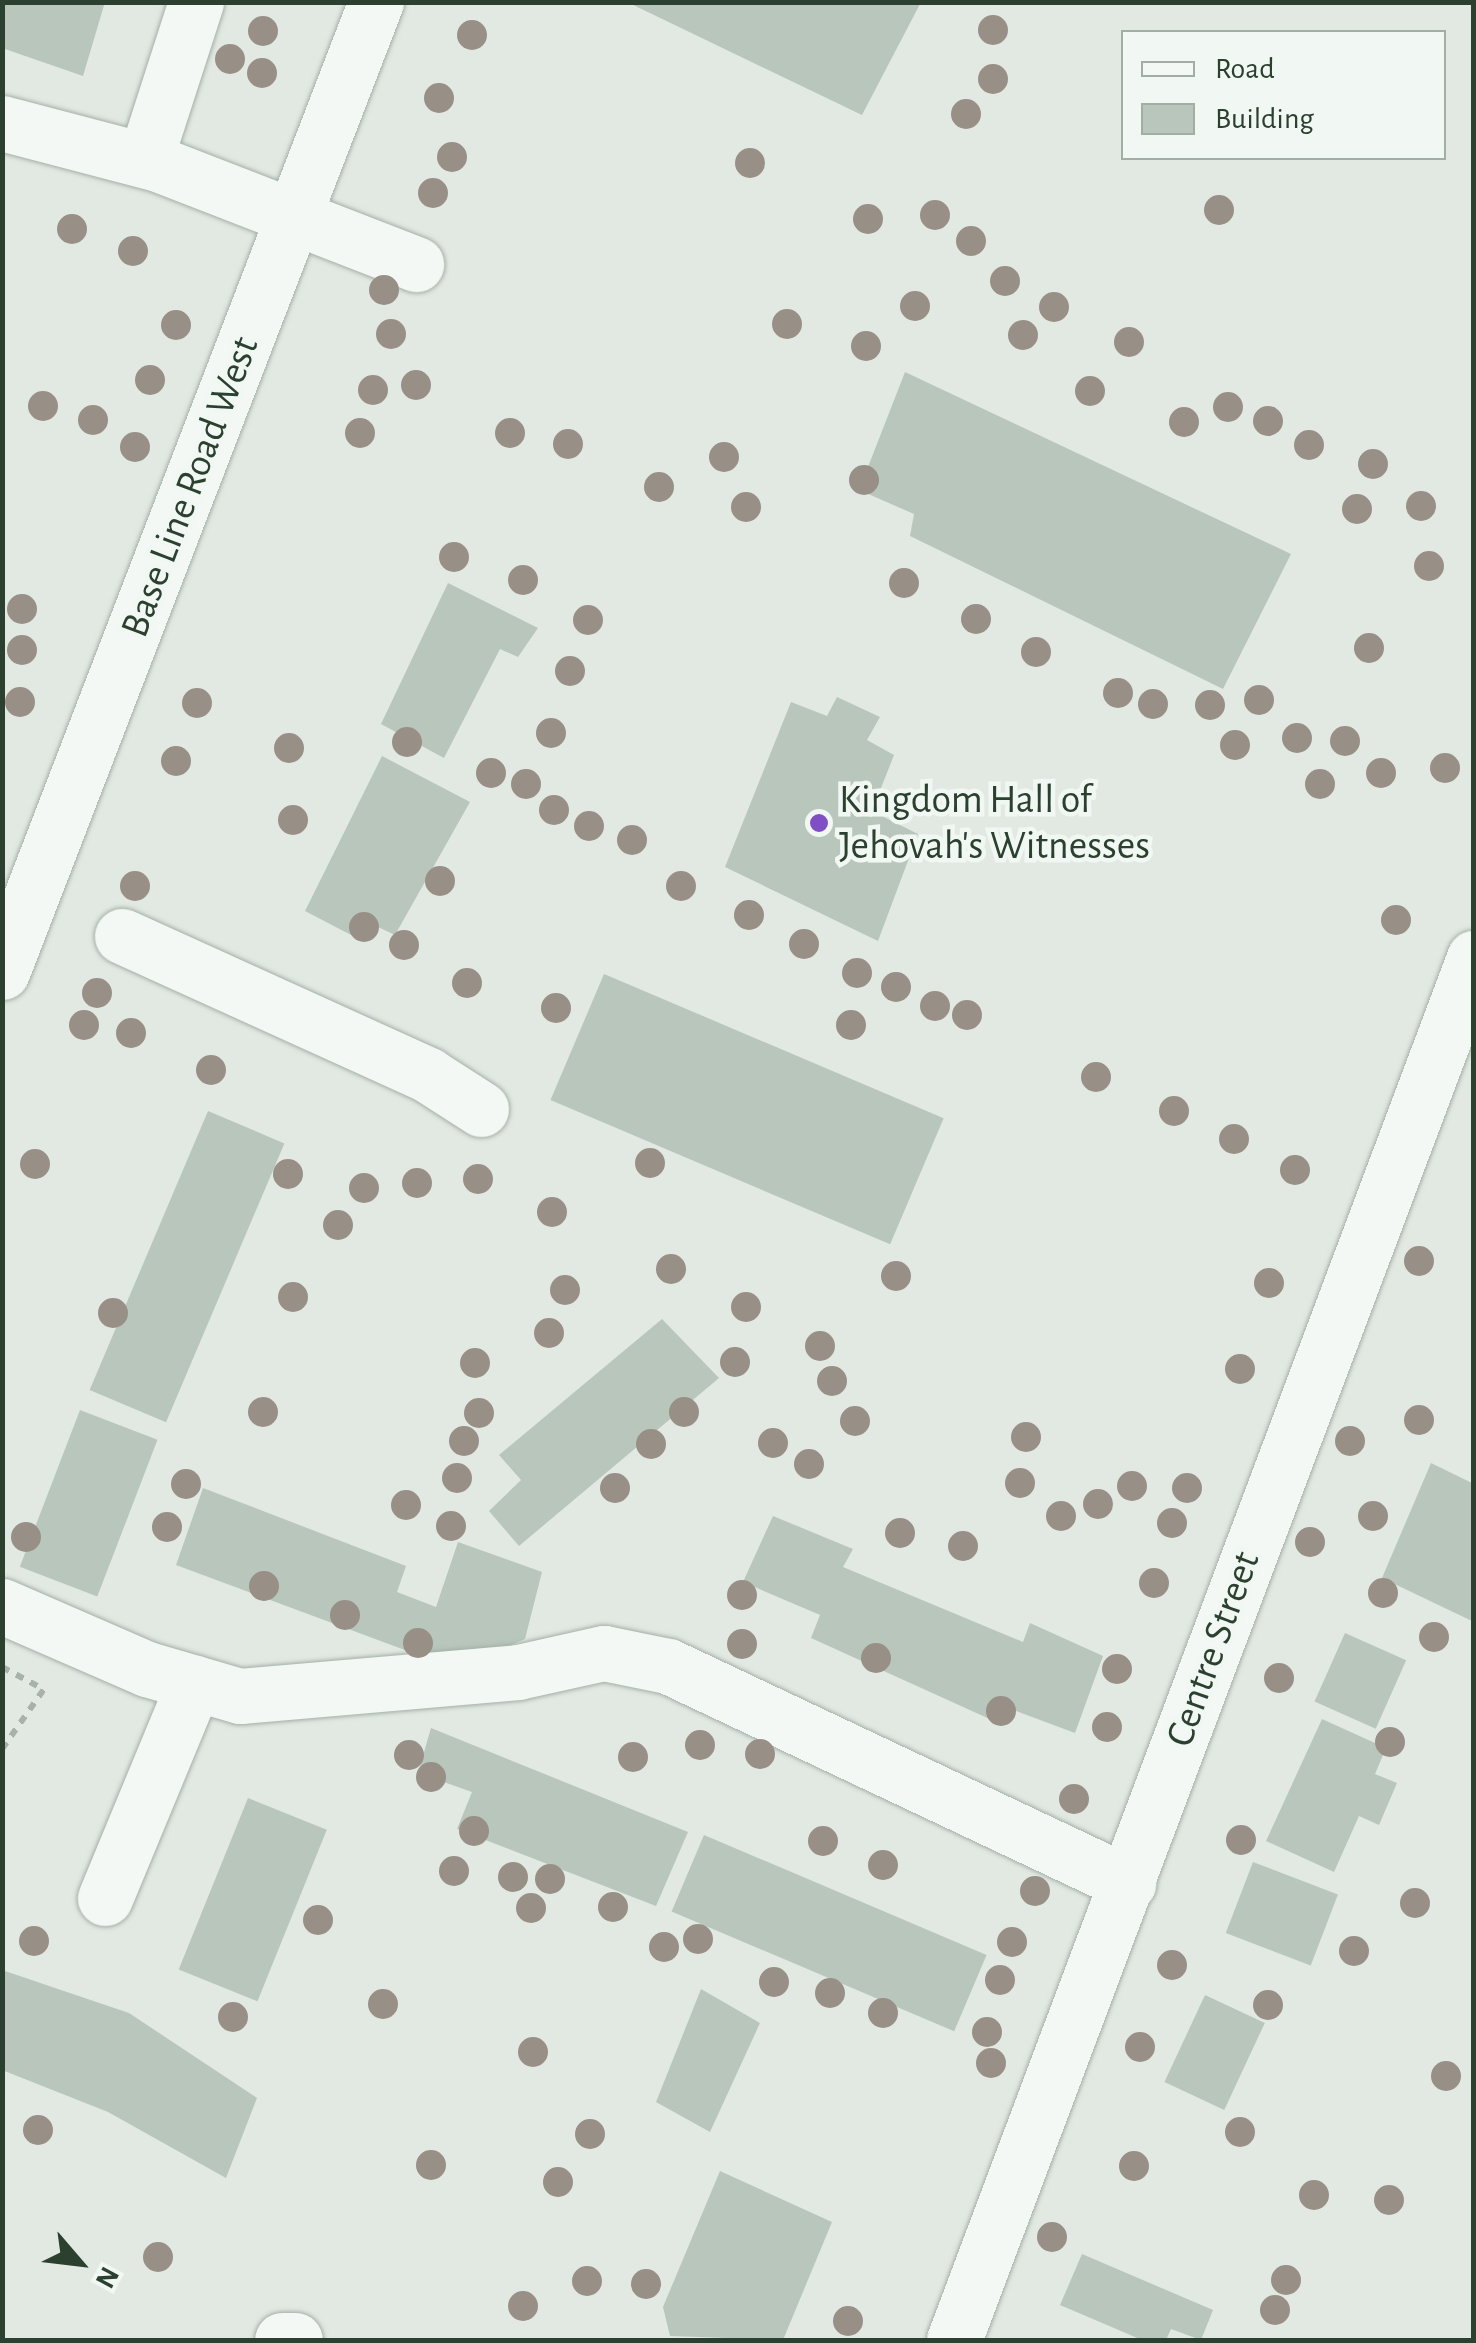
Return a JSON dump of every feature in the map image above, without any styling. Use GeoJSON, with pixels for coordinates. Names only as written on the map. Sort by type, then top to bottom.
{"type":"FeatureCollection","features":[{"type":"Feature","properties":{"kind":"street"},"geometry":{"type":"LineString","coordinates":[[145,160],[196,2]]}},
{"type":"Feature","properties":{"kind":"street","name":"Base Line Road West"},"geometry":{"type":"LineString","coordinates":[[2,972],[376,2]]}},
{"type":"Feature","properties":{"kind":"street"},"geometry":{"type":"LineString","coordinates":[[2,123],[145,160],[416,264]]}},
{"type":"Feature","properties":{"kind":"street"},"geometry":{"type":"LineString","coordinates":[[122,936],[428,1076],[481,1109]]}},
{"type":"Feature","properties":{"kind":"street","name":"Centre Street"},"geometry":{"type":"LineString","coordinates":[[954,2340],[1128,1884],[1328,1330],[1474,958]]}},
{"type":"Feature","properties":{"kind":"street"},"geometry":{"type":"LineString","coordinates":[[2,1606],[194,1683],[240,1696],[518,1672],[604,1653],[668,1666],[1128,1884]]}},
{"type":"Feature","properties":{"kind":"street"},"geometry":{"type":"LineString","coordinates":[[105,1898],[194,1683]]}},
{"type":"Feature","properties":{"kind":"street"},"geometry":{"type":"LineString","coordinates":[[282,2340],[296,2340]]}},
{"type":"Feature","properties":{"kind":"path"},"geometry":{"type":"LineString","coordinates":[[2,1749],[44,1688]]}},
{"type":"Feature","properties":{"kind":"building"},"geometry":{"type":"Polygon","coordinates":[[[2,2],[105,2],[83,76],[2,48],[2,2]]]}},
{"type":"Feature","properties":{"kind":"building"},"geometry":{"type":"Polygon","coordinates":[[[627,2],[917,2],[920,4],[862,115],[627,2]]]}},
{"type":"Feature","properties":{"kind":"building"},"geometry":{"type":"Polygon","coordinates":[[[905,372],[1291,554],[1223,689],[910,536],[914,514],[859,490],[905,372]]]}},
{"type":"Feature","properties":{"kind":"building"},"geometry":{"type":"Polygon","coordinates":[[[448,583],[538,628],[518,657],[500,649],[444,758],[381,724],[448,583]]]}},
{"type":"Feature","properties":{"kind":"building","name":"Kingdom Hall of Jehovah's Witnesses"},"geometry":{"type":"Polygon","coordinates":[[[837,697],[880,717],[867,740],[894,755],[872,811],[918,834],[878,941],[725,867],[791,702],[827,716],[837,697]]]}},
{"type":"Feature","properties":{"kind":"building"},"geometry":{"type":"Polygon","coordinates":[[[382,756],[470,802],[395,935],[359,918],[353,936],[305,911],[382,756]]]}},
{"type":"Feature","properties":{"kind":"building"},"geometry":{"type":"Polygon","coordinates":[[[604,974],[944,1118],[890,1244],[550,1100],[604,974]]]}},
{"type":"Feature","properties":{"kind":"building"},"geometry":{"type":"Polygon","coordinates":[[[208,1111],[284,1143],[166,1422],[90,1390],[208,1111]]]}},
{"type":"Feature","properties":{"kind":"building"},"geometry":{"type":"Polygon","coordinates":[[[662,1319],[719,1378],[519,1546],[489,1511],[521,1480],[499,1455],[662,1319]]]}},
{"type":"Feature","properties":{"kind":"building"},"geometry":{"type":"Polygon","coordinates":[[[80,1410],[157,1440],[97,1597],[20,1567],[80,1410]]]}},
{"type":"Feature","properties":{"kind":"building"},"geometry":{"type":"Polygon","coordinates":[[[1431,1463],[1474,1484],[1474,1622],[1382,1578],[1431,1463]]]}},
{"type":"Feature","properties":{"kind":"building"},"geometry":{"type":"Polygon","coordinates":[[[203,1488],[406,1566],[397,1592],[436,1607],[458,1542],[542,1572],[525,1639],[456,1669],[176,1565],[203,1488]]]}},
{"type":"Feature","properties":{"kind":"building"},"geometry":{"type":"Polygon","coordinates":[[[773,1516],[853,1549],[843,1567],[1023,1642],[1030,1623],[1103,1656],[1075,1733],[1003,1706],[994,1721],[811,1638],[820,1615],[743,1582],[773,1516]]]}},
{"type":"Feature","properties":{"kind":"building"},"geometry":{"type":"Polygon","coordinates":[[[1345,1633],[1406,1660],[1376,1729],[1314,1702],[1345,1633]]]}},
{"type":"Feature","properties":{"kind":"building"},"geometry":{"type":"Polygon","coordinates":[[[1322,1719],[1386,1748],[1375,1774],[1397,1783],[1379,1825],[1359,1816],[1334,1872],[1266,1841],[1322,1719]]]}},
{"type":"Feature","properties":{"kind":"building"},"geometry":{"type":"Polygon","coordinates":[[[431,1728],[688,1832],[656,1906],[457,1829],[472,1792],[418,1773],[431,1728]]]}},
{"type":"Feature","properties":{"kind":"building"},"geometry":{"type":"Polygon","coordinates":[[[248,1798],[327,1830],[258,2001],[179,1970],[248,1798]]]}},
{"type":"Feature","properties":{"kind":"building"},"geometry":{"type":"Polygon","coordinates":[[[704,1835],[987,1955],[954,2031],[672,1911],[704,1835]]]}},
{"type":"Feature","properties":{"kind":"building"},"geometry":{"type":"Polygon","coordinates":[[[1253,1862],[1338,1895],[1311,1966],[1226,1933],[1253,1862]]]}},
{"type":"Feature","properties":{"kind":"building"},"geometry":{"type":"Polygon","coordinates":[[[2,1970],[129,2013],[257,2098],[226,2178],[108,2112],[2,2070],[2,1970]]]}},
{"type":"Feature","properties":{"kind":"building"},"geometry":{"type":"Polygon","coordinates":[[[701,1989],[760,2023],[710,2132],[656,2102],[701,1989]]]}},
{"type":"Feature","properties":{"kind":"building"},"geometry":{"type":"Polygon","coordinates":[[[1205,1995],[1265,2023],[1224,2110],[1164,2082],[1205,1995]]]}},
{"type":"Feature","properties":{"kind":"building"},"geometry":{"type":"Polygon","coordinates":[[[720,2171],[832,2222],[783,2340],[670,2336],[663,2307],[720,2171]]]}},
{"type":"Feature","properties":{"kind":"building"},"geometry":{"type":"Polygon","coordinates":[[[1082,2254],[1213,2310],[1201,2340],[1171,2329],[1166,2340],[1142,2340],[1060,2305],[1082,2254]]]}},
{"type":"Feature","properties":{"kind":"place","name":"Kingdom Hall of Jehovah's Witnesses"},"geometry":{"type":"Point","coordinates":[819,823]}}]}
